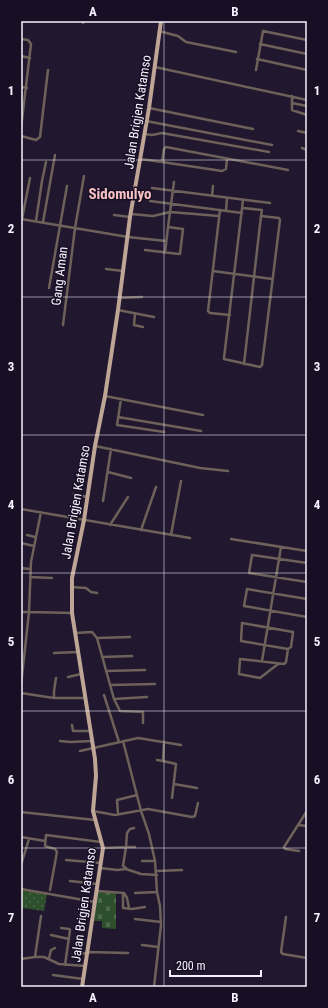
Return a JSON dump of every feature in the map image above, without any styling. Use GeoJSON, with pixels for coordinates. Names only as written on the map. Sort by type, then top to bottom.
{"type":"FeatureCollection","features":[{"type":"Feature","properties":{"kind":"main road","name":"Jalan Brigjen Katamso"},"geometry":{"type":"LineString","coordinates":[[82,987],[103,848],[94,820],[93,811],[96,776],[94,748],[74,633],[71,587],[74,562],[84,520],[95,446],[105,396],[139,159],[149,108],[161,21]]}},
{"type":"Feature","properties":{"kind":"street"},"geometry":{"type":"LineString","coordinates":[[159,31],[178,36],[186,42],[236,52]]}},
{"type":"Feature","properties":{"kind":"street"},"geometry":{"type":"LineString","coordinates":[[256,70],[260,44],[264,31],[307,40]]}},
{"type":"Feature","properties":{"kind":"street"},"geometry":{"type":"LineString","coordinates":[[21,39],[30,42],[27,88],[21,128]]}},
{"type":"Feature","properties":{"kind":"street"},"geometry":{"type":"LineString","coordinates":[[260,44],[307,54]]}},
{"type":"Feature","properties":{"kind":"street"},"geometry":{"type":"LineString","coordinates":[[21,56],[30,58]]}},
{"type":"Feature","properties":{"kind":"street"},"geometry":{"type":"LineString","coordinates":[[257,59],[307,70]]}},
{"type":"Feature","properties":{"kind":"street"},"geometry":{"type":"LineString","coordinates":[[154,67],[307,100]]}},
{"type":"Feature","properties":{"kind":"street"},"geometry":{"type":"LineString","coordinates":[[21,136],[34,140],[40,137],[48,70]]}},
{"type":"Feature","properties":{"kind":"street"},"geometry":{"type":"LineString","coordinates":[[21,87],[27,88]]}},
{"type":"Feature","properties":{"kind":"street"},"geometry":{"type":"LineString","coordinates":[[292,96],[292,111],[307,115]]}},
{"type":"Feature","properties":{"kind":"street"},"geometry":{"type":"LineString","coordinates":[[292,103],[307,106]]}},
{"type":"Feature","properties":{"kind":"street"},"geometry":{"type":"LineString","coordinates":[[149,108],[253,129]]}},
{"type":"Feature","properties":{"kind":"street"},"geometry":{"type":"LineString","coordinates":[[146,121],[272,145]]}},
{"type":"Feature","properties":{"kind":"street"},"geometry":{"type":"LineString","coordinates":[[298,131],[307,133]]}},
{"type":"Feature","properties":{"kind":"street"},"geometry":{"type":"LineString","coordinates":[[143,134],[152,136],[162,132],[269,152]]}},
{"type":"Feature","properties":{"kind":"street"},"geometry":{"type":"LineString","coordinates":[[162,162],[164,149],[166,147],[288,170]]}},
{"type":"Feature","properties":{"kind":"street"},"geometry":{"type":"LineString","coordinates":[[302,148],[307,150]]}},
{"type":"Feature","properties":{"kind":"street"},"geometry":{"type":"LineString","coordinates":[[43,222],[55,155]]}},
{"type":"Feature","properties":{"kind":"street"},"geometry":{"type":"LineString","coordinates":[[139,159],[222,171],[226,170],[227,159]]}},
{"type":"Feature","properties":{"kind":"street"},"geometry":{"type":"LineString","coordinates":[[36,221],[46,162]]}},
{"type":"Feature","properties":{"kind":"street","name":"Gang Aman"},"geometry":{"type":"LineString","coordinates":[[63,325],[75,228],[84,176]]}},
{"type":"Feature","properties":{"kind":"street"},"geometry":{"type":"LineString","coordinates":[[30,178],[22,219],[128,237],[166,241]]}},
{"type":"Feature","properties":{"kind":"street"},"geometry":{"type":"LineString","coordinates":[[165,253],[174,182]]}},
{"type":"Feature","properties":{"kind":"street"},"geometry":{"type":"LineString","coordinates":[[49,288],[67,186]]}},
{"type":"Feature","properties":{"kind":"street"},"geometry":{"type":"LineString","coordinates":[[212,196],[213,186]]}},
{"type":"Feature","properties":{"kind":"street"},"geometry":{"type":"LineString","coordinates":[[152,188],[270,203]]}},
{"type":"Feature","properties":{"kind":"street"},"geometry":{"type":"LineString","coordinates":[[226,211],[227,198]]}},
{"type":"Feature","properties":{"kind":"street"},"geometry":{"type":"LineString","coordinates":[[244,200],[224,360],[259,367],[262,365],[280,220],[279,218],[262,216]]}},
{"type":"Feature","properties":{"kind":"street"},"geometry":{"type":"LineString","coordinates":[[150,201],[242,213]]}},
{"type":"Feature","properties":{"kind":"street"},"geometry":{"type":"LineString","coordinates":[[244,364],[263,203]]}},
{"type":"Feature","properties":{"kind":"street"},"geometry":{"type":"LineString","coordinates":[[243,208],[262,210]]}},
{"type":"Feature","properties":{"kind":"street"},"geometry":{"type":"LineString","coordinates":[[220,210],[209,312],[230,315]]}},
{"type":"Feature","properties":{"kind":"street"},"geometry":{"type":"LineString","coordinates":[[114,215],[153,216],[170,212],[219,216]]}},
{"type":"Feature","properties":{"kind":"street"},"geometry":{"type":"LineString","coordinates":[[145,250],[180,254],[183,230],[168,227]]}},
{"type":"Feature","properties":{"kind":"street"},"geometry":{"type":"LineString","coordinates":[[106,269],[123,271]]}},
{"type":"Feature","properties":{"kind":"street"},"geometry":{"type":"LineString","coordinates":[[213,271],[272,279]]}},
{"type":"Feature","properties":{"kind":"street"},"geometry":{"type":"LineString","coordinates":[[119,298],[142,297]]}},
{"type":"Feature","properties":{"kind":"street"},"geometry":{"type":"LineString","coordinates":[[118,310],[154,317]]}},
{"type":"Feature","properties":{"kind":"street"},"geometry":{"type":"LineString","coordinates":[[135,314],[134,325],[143,327]]}},
{"type":"Feature","properties":{"kind":"street"},"geometry":{"type":"LineString","coordinates":[[105,396],[203,415]]}},
{"type":"Feature","properties":{"kind":"street"},"geometry":{"type":"LineString","coordinates":[[120,399],[117,425],[164,432]]}},
{"type":"Feature","properties":{"kind":"street"},"geometry":{"type":"LineString","coordinates":[[118,417],[201,431]]}},
{"type":"Feature","properties":{"kind":"street"},"geometry":{"type":"LineString","coordinates":[[95,446],[200,468],[228,471]]}},
{"type":"Feature","properties":{"kind":"street"},"geometry":{"type":"LineString","coordinates":[[103,501],[111,449]]}},
{"type":"Feature","properties":{"kind":"street"},"geometry":{"type":"LineString","coordinates":[[108,472],[131,478]]}},
{"type":"Feature","properties":{"kind":"street"},"geometry":{"type":"LineString","coordinates":[[171,535],[180,481]]}},
{"type":"Feature","properties":{"kind":"street"},"geometry":{"type":"LineString","coordinates":[[141,530],[156,487]]}},
{"type":"Feature","properties":{"kind":"street"},"geometry":{"type":"LineString","coordinates":[[74,494],[87,497]]}},
{"type":"Feature","properties":{"kind":"street"},"geometry":{"type":"LineString","coordinates":[[110,525],[128,497]]}},
{"type":"Feature","properties":{"kind":"street"},"geometry":{"type":"LineString","coordinates":[[21,509],[190,538]]}},
{"type":"Feature","properties":{"kind":"street"},"geometry":{"type":"LineString","coordinates":[[21,685],[29,612],[30,569],[41,512]]}},
{"type":"Feature","properties":{"kind":"street"},"geometry":{"type":"LineString","coordinates":[[27,535],[35,537]]}},
{"type":"Feature","properties":{"kind":"street"},"geometry":{"type":"LineString","coordinates":[[231,539],[307,551]]}},
{"type":"Feature","properties":{"kind":"street"},"geometry":{"type":"LineString","coordinates":[[21,543],[34,546]]}},
{"type":"Feature","properties":{"kind":"street"},"geometry":{"type":"LineString","coordinates":[[262,661],[281,547]]}},
{"type":"Feature","properties":{"kind":"street"},"geometry":{"type":"LineString","coordinates":[[307,564],[251,556],[249,573],[307,582]]}},
{"type":"Feature","properties":{"kind":"street"},"geometry":{"type":"LineString","coordinates":[[21,568],[30,569]]}},
{"type":"Feature","properties":{"kind":"street"},"geometry":{"type":"LineString","coordinates":[[30,577],[52,578]]}},
{"type":"Feature","properties":{"kind":"street"},"geometry":{"type":"LineString","coordinates":[[71,587],[86,588],[92,593],[97,593]]}},
{"type":"Feature","properties":{"kind":"street"},"geometry":{"type":"LineString","coordinates":[[307,599],[247,589],[244,606],[307,617]]}},
{"type":"Feature","properties":{"kind":"street"},"geometry":{"type":"LineString","coordinates":[[21,612],[72,613]]}},
{"type":"Feature","properties":{"kind":"street"},"geometry":{"type":"LineString","coordinates":[[278,664],[260,678],[239,674],[240,659],[284,664],[286,662],[288,649],[291,646],[293,632],[242,623],[241,641],[288,649]]}},
{"type":"Feature","properties":{"kind":"street"},"geometry":{"type":"LineString","coordinates":[[74,633],[92,632],[97,638],[114,699],[120,712],[142,712],[143,723]]}},
{"type":"Feature","properties":{"kind":"street"},"geometry":{"type":"LineString","coordinates":[[97,638],[130,637]]}},
{"type":"Feature","properties":{"kind":"street"},"geometry":{"type":"LineString","coordinates":[[54,653],[78,652]]}},
{"type":"Feature","properties":{"kind":"street"},"geometry":{"type":"LineString","coordinates":[[102,657],[132,656]]}},
{"type":"Feature","properties":{"kind":"street"},"geometry":{"type":"LineString","coordinates":[[106,671],[145,670]]}},
{"type":"Feature","properties":{"kind":"street"},"geometry":{"type":"LineString","coordinates":[[68,676],[82,674]]}},
{"type":"Feature","properties":{"kind":"street"},"geometry":{"type":"LineString","coordinates":[[54,698],[56,678]]}},
{"type":"Feature","properties":{"kind":"street"},"geometry":{"type":"LineString","coordinates":[[110,685],[155,684]]}},
{"type":"Feature","properties":{"kind":"street"},"geometry":{"type":"LineString","coordinates":[[21,693],[54,698],[86,698]]}},
{"type":"Feature","properties":{"kind":"street"},"geometry":{"type":"LineString","coordinates":[[104,695],[119,742]]}},
{"type":"Feature","properties":{"kind":"street"},"geometry":{"type":"LineString","coordinates":[[114,699],[147,697]]}},
{"type":"Feature","properties":{"kind":"street"},"geometry":{"type":"LineString","coordinates":[[72,725],[73,732],[90,731]]}},
{"type":"Feature","properties":{"kind":"street"},"geometry":{"type":"LineString","coordinates":[[80,751],[141,738],[181,745]]}},
{"type":"Feature","properties":{"kind":"street"},"geometry":{"type":"LineString","coordinates":[[60,741],[92,741]]}},
{"type":"Feature","properties":{"kind":"street"},"geometry":{"type":"LineString","coordinates":[[123,741],[141,811],[149,834],[157,871],[161,922],[154,987]]}},
{"type":"Feature","properties":{"kind":"street"},"geometry":{"type":"LineString","coordinates":[[163,761],[164,742]]}},
{"type":"Feature","properties":{"kind":"street"},"geometry":{"type":"LineString","coordinates":[[157,760],[176,763],[172,798]]}},
{"type":"Feature","properties":{"kind":"street"},"geometry":{"type":"LineString","coordinates":[[174,784],[198,788]]}},
{"type":"Feature","properties":{"kind":"street"},"geometry":{"type":"LineString","coordinates":[[118,814],[117,800],[137,795]]}},
{"type":"Feature","properties":{"kind":"street"},"geometry":{"type":"LineString","coordinates":[[93,811],[118,814],[148,810],[192,817],[195,816],[198,803]]}},
{"type":"Feature","properties":{"kind":"street"},"geometry":{"type":"LineString","coordinates":[[299,851],[284,847],[307,811]]}},
{"type":"Feature","properties":{"kind":"street"},"geometry":{"type":"LineString","coordinates":[[21,812],[94,820]]}},
{"type":"Feature","properties":{"kind":"street"},"geometry":{"type":"LineString","coordinates":[[298,825],[307,826]]}},
{"type":"Feature","properties":{"kind":"street"},"geometry":{"type":"LineString","coordinates":[[126,869],[123,866],[128,831],[134,828]]}},
{"type":"Feature","properties":{"kind":"street"},"geometry":{"type":"LineString","coordinates":[[50,890],[57,852],[55,849],[45,846],[46,837],[48,835],[67,839],[101,842]]}},
{"type":"Feature","properties":{"kind":"street"},"geometry":{"type":"LineString","coordinates":[[21,837],[45,841]]}},
{"type":"Feature","properties":{"kind":"street"},"geometry":{"type":"LineString","coordinates":[[21,865],[29,839]]}},
{"type":"Feature","properties":{"kind":"street"},"geometry":{"type":"LineString","coordinates":[[103,848],[135,847]]}},
{"type":"Feature","properties":{"kind":"street"},"geometry":{"type":"LineString","coordinates":[[66,860],[117,870],[126,869],[141,874],[157,875]]}},
{"type":"Feature","properties":{"kind":"street"},"geometry":{"type":"LineString","coordinates":[[142,861],[155,862]]}},
{"type":"Feature","properties":{"kind":"street"},"geometry":{"type":"LineString","coordinates":[[157,871],[182,870]]}},
{"type":"Feature","properties":{"kind":"street"},"geometry":{"type":"LineString","coordinates":[[70,881],[98,884]]}},
{"type":"Feature","properties":{"kind":"street"},"geometry":{"type":"LineString","coordinates":[[21,888],[95,902]]}},
{"type":"Feature","properties":{"kind":"street"},"geometry":{"type":"LineString","coordinates":[[97,890],[123,893],[128,898],[129,908]]}},
{"type":"Feature","properties":{"kind":"street"},"geometry":{"type":"LineString","coordinates":[[135,893],[158,892]]}},
{"type":"Feature","properties":{"kind":"street"},"geometry":{"type":"LineString","coordinates":[[123,893],[122,907],[145,907]]}},
{"type":"Feature","properties":{"kind":"street"},"geometry":{"type":"LineString","coordinates":[[35,956],[41,916]]}},
{"type":"Feature","properties":{"kind":"street"},"geometry":{"type":"LineString","coordinates":[[286,917],[281,952],[283,954],[307,958]]}},
{"type":"Feature","properties":{"kind":"street"},"geometry":{"type":"LineString","coordinates":[[135,919],[161,922]]}},
{"type":"Feature","properties":{"kind":"street"},"geometry":{"type":"LineString","coordinates":[[61,928],[70,930],[65,965]]}},
{"type":"Feature","properties":{"kind":"street"},"geometry":{"type":"LineString","coordinates":[[51,936],[69,940]]}},
{"type":"Feature","properties":{"kind":"street"},"geometry":{"type":"LineString","coordinates":[[142,945],[158,947]]}},
{"type":"Feature","properties":{"kind":"street"},"geometry":{"type":"LineString","coordinates":[[48,958],[51,950],[55,948]]}},
{"type":"Feature","properties":{"kind":"street"},"geometry":{"type":"LineString","coordinates":[[72,956],[87,953],[128,953]]}},
{"type":"Feature","properties":{"kind":"street"},"geometry":{"type":"LineString","coordinates":[[21,959],[35,956],[48,958],[54,963],[85,966]]}},
{"type":"Feature","properties":{"kind":"street"},"geometry":{"type":"LineString","coordinates":[[53,975],[83,979]]}},
{"type":"Feature","properties":{"kind":"green space"},"geometry":{"type":"Polygon","coordinates":[[[21,889],[47,894],[44,911],[23,908],[21,921],[21,889]]]}},
{"type":"Feature","properties":{"kind":"green space"},"geometry":{"type":"Polygon","coordinates":[[[97,892],[116,893],[116,929],[102,928],[102,921],[94,921],[97,892]]]}},
{"type":"Feature","properties":{"kind":"district","name":"Sidomulyo"},"geometry":{"type":"Point","coordinates":[120,194]}}]}
